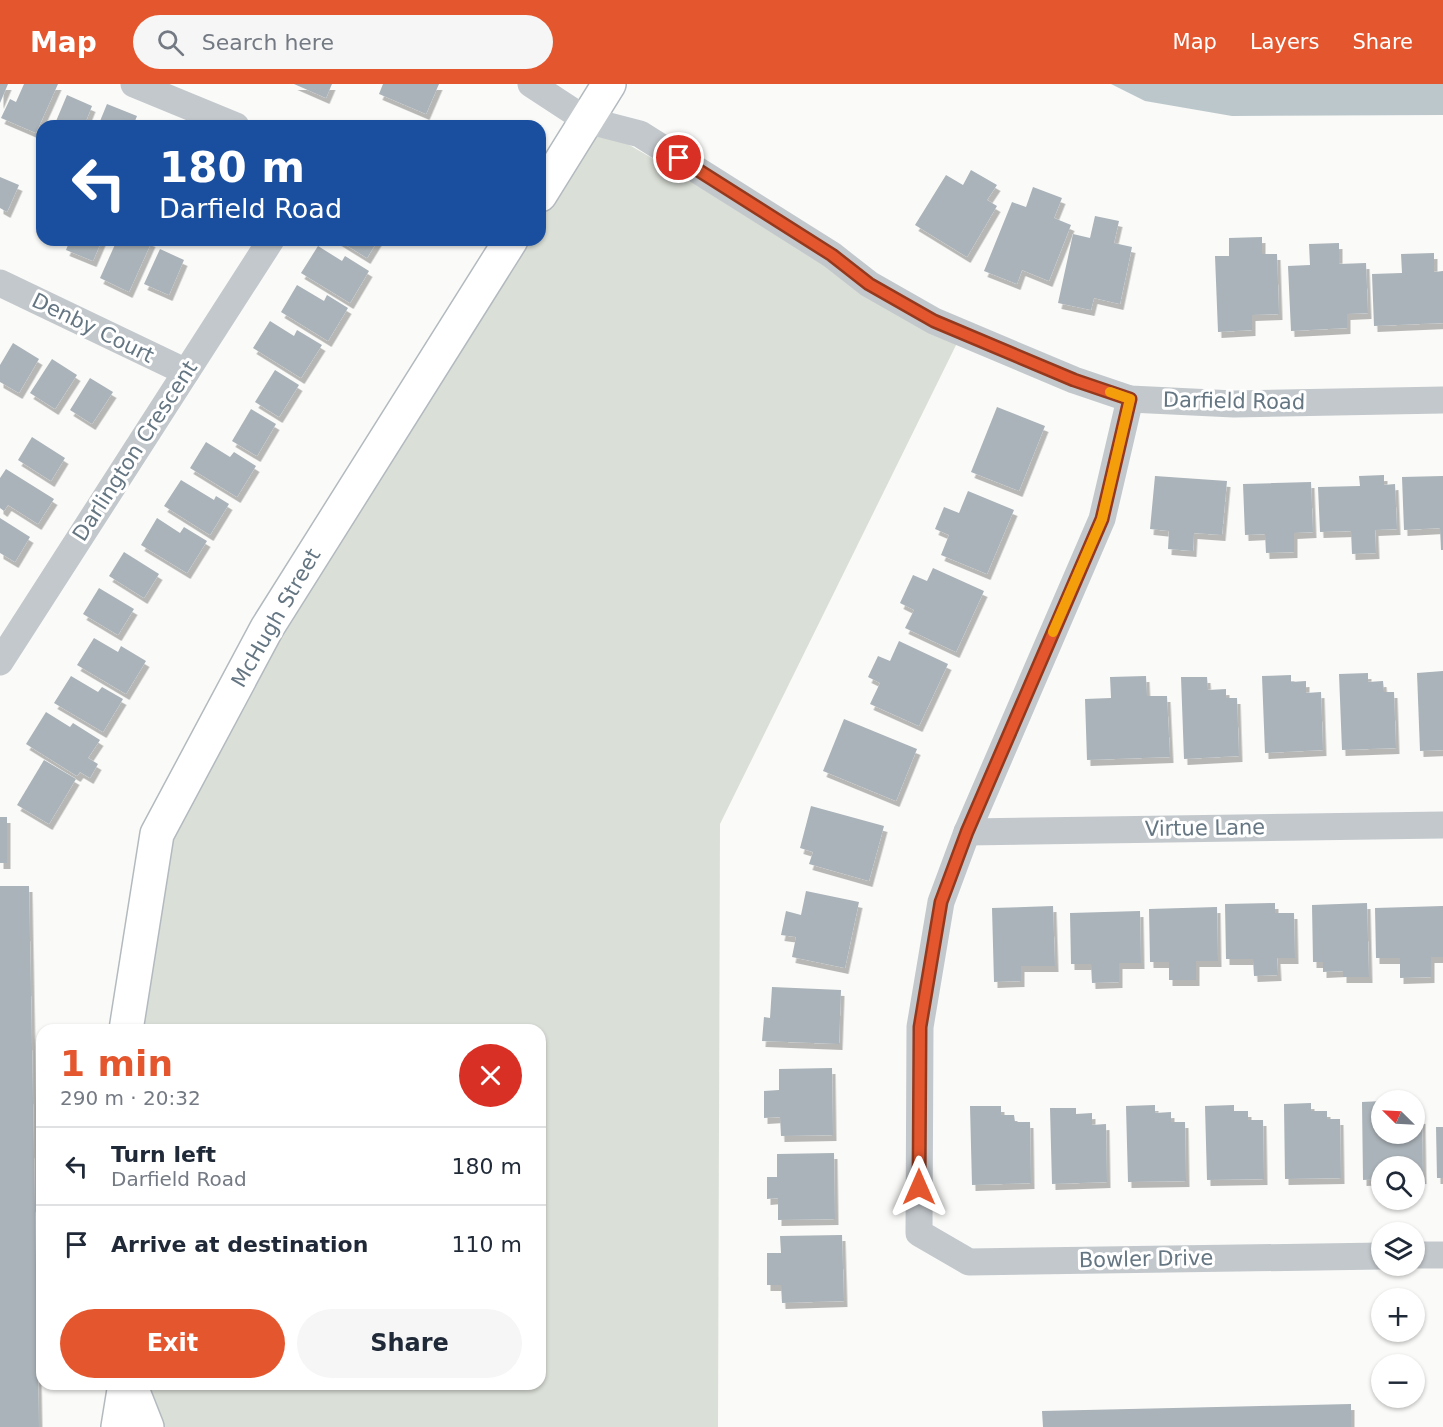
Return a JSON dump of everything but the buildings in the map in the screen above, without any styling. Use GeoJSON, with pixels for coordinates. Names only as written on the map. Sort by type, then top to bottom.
{"type":"FeatureCollection","features":[{"type":"Feature","properties":{"kind":"main road"},"geometry":{"type":"LineString","coordinates":[[546,185],[609,84]]}},
{"type":"Feature","properties":{"kind":"main road","name":"McHugh Street"},"geometry":{"type":"LineString","coordinates":[[127,1024],[157,834],[267,628],[508,246]]}},
{"type":"Feature","properties":{"kind":"main road"},"geometry":{"type":"LineString","coordinates":[[118,1427],[124,1390]]}},
{"type":"Feature","properties":{"kind":"main road"},"geometry":{"type":"LineString","coordinates":[[132,1390],[147,1427]]}},
{"type":"Feature","properties":{"kind":"street"},"geometry":{"type":"LineString","coordinates":[[134,84],[221,120]]}},
{"type":"Feature","properties":{"kind":"street","name":"Darfield Road"},"geometry":{"type":"LineString","coordinates":[[531,84],[586,120],[640,134],[832,255],[869,284],[934,321],[1074,380],[1130,399],[1234,404],[1443,400]]}},
{"type":"Feature","properties":{"kind":"street","name":"Darlington Crescent"},"geometry":{"type":"LineString","coordinates":[[0,662],[267,246]]}},
{"type":"Feature","properties":{"kind":"street","name":"Denby Court"},"geometry":{"type":"LineString","coordinates":[[0,283],[186,372]]}},
{"type":"Feature","properties":{"kind":"street"},"geometry":{"type":"LineString","coordinates":[[967,832],[1102,519],[1130,399]]}},
{"type":"Feature","properties":{"kind":"street","name":"Virtue Lane"},"geometry":{"type":"LineString","coordinates":[[967,832],[1443,825]]}},
{"type":"Feature","properties":{"kind":"street","name":"Bowler Drive"},"geometry":{"type":"LineString","coordinates":[[967,832],[941,902],[920,1027],[919,1233],[969,1262],[1371,1256]]}},
{"type":"Feature","properties":{"kind":"street"},"geometry":{"type":"LineString","coordinates":[[1425,1255],[1443,1255]]}},
{"type":"Feature","properties":{"kind":"shaded area"},"geometry":{"type":"Polygon","coordinates":[[[1111,84],[1443,84],[1443,115],[1232,116],[1145,101],[1111,84]]]}},
{"type":"Feature","properties":{"kind":"shaded area"},"geometry":{"type":"Polygon","coordinates":[[[586,120],[934,321],[962,333],[720,824],[718,1427],[147,1427],[132,1390],[546,1390],[546,1024],[127,1024],[157,834],[507,246],[546,246],[546,185],[586,120]]]}},
{"type":"Feature","properties":{"kind":"slow traffic"},"geometry":{"type":"LineString","coordinates":[[1053,632],[1102,519],[1107,499],[1130,399],[1110,392]]}},
{"type":"Feature","properties":{"kind":"route"},"geometry":{"type":"LineString","coordinates":[[679,158],[832,255],[869,284],[934,321],[1074,380],[1130,399],[1102,519],[967,832],[941,902],[920,1027],[919,1187]]}}]}
